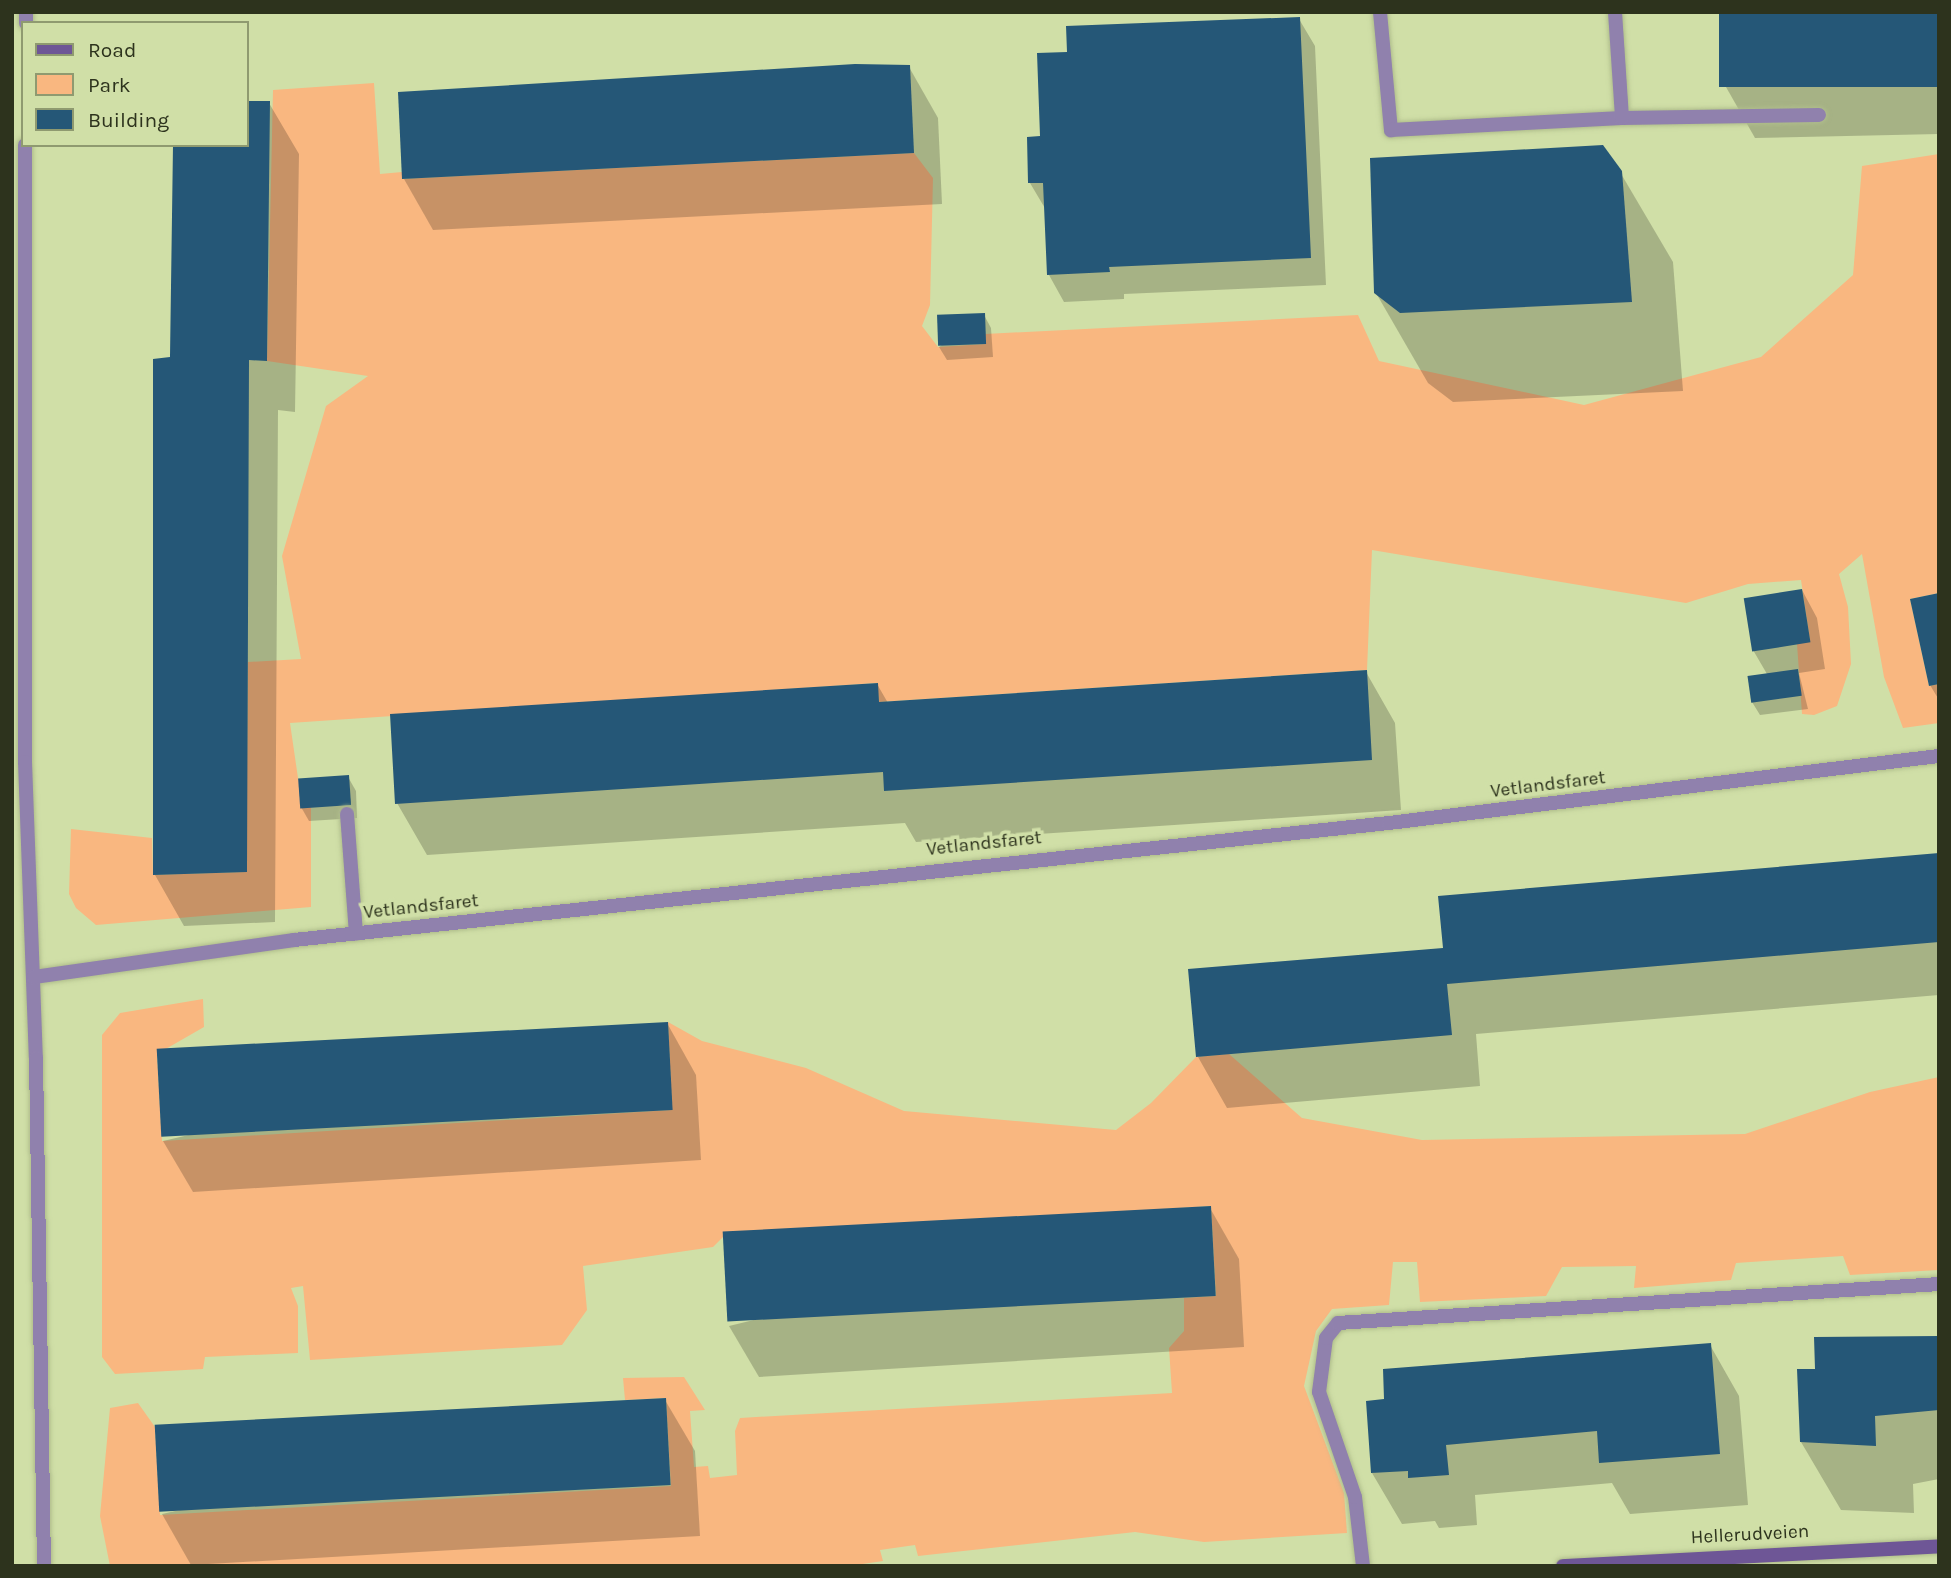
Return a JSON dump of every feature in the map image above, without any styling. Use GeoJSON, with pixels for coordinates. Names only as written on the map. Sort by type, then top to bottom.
{"type":"FeatureCollection","features":[{"type":"Feature","properties":{"kind":"main road","name":"Hellerudveien"},"geometry":{"type":"LineString","coordinates":[[1563,1566],[1939,1546]]}},
{"type":"Feature","properties":{"kind":"street"},"geometry":{"type":"LineString","coordinates":[[1380,12],[1391,130],[1622,118],[1819,115]]}},
{"type":"Feature","properties":{"kind":"street"},"geometry":{"type":"LineString","coordinates":[[1615,12],[1622,118]]}},
{"type":"Feature","properties":{"kind":"street"},"geometry":{"type":"LineString","coordinates":[[25,147],[19,761],[34,977],[44,1566]]}},
{"type":"Feature","properties":{"kind":"street","name":"Vetlandsfaret"},"geometry":{"type":"LineString","coordinates":[[34,977],[356,934],[1389,823],[1939,755]]}},
{"type":"Feature","properties":{"kind":"street"},"geometry":{"type":"LineString","coordinates":[[347,814],[356,934]]}},
{"type":"Feature","properties":{"kind":"street"},"geometry":{"type":"LineString","coordinates":[[1363,1566],[1355,1497],[1319,1392],[1326,1338],[1338,1323],[1939,1284]]}},
{"type":"Feature","properties":{"kind":"green space"},"geometry":{"type":"Polygon","coordinates":[[[374,83],[380,174],[402,172],[402,179],[914,153],[933,178],[930,305],[922,326],[938,347],[986,344],[985,334],[1358,315],[1379,361],[1584,405],[1761,357],[1853,275],[1862,166],[1939,154],[1939,593],[1910,599],[1929,686],[1939,684],[1939,723],[1903,728],[1884,677],[1862,554],[1839,574],[1848,607],[1851,664],[1837,706],[1814,715],[1802,714],[1797,644],[1810,641],[1801,580],[1748,584],[1686,603],[1372,550],[1367,670],[879,702],[877,683],[290,723],[298,778],[311,807],[311,907],[96,925],[76,908],[69,894],[71,829],[152,838],[153,875],[246,872],[248,662],[301,659],[282,556],[326,406],[368,376],[267,361],[273,90],[374,83]]]}},
{"type":"Feature","properties":{"kind":"green space"},"geometry":{"type":"Polygon","coordinates":[[[203,999],[204,1027],[157,1054],[162,1141],[672,1110],[668,1022],[702,1041],[806,1068],[904,1111],[1116,1130],[1151,1103],[1196,1057],[1229,1054],[1302,1118],[1422,1140],[1745,1134],[1870,1092],[1939,1077],[1939,1270],[1850,1275],[1843,1256],[1736,1263],[1731,1280],[1634,1288],[1636,1266],[1562,1267],[1546,1296],[1420,1302],[1417,1262],[1393,1262],[1389,1305],[1332,1309],[1316,1331],[1304,1386],[1344,1493],[1347,1533],[1204,1542],[1135,1532],[918,1556],[915,1545],[880,1550],[883,1561],[849,1566],[110,1566],[100,1516],[110,1408],[138,1403],[155,1427],[160,1515],[671,1486],[666,1398],[625,1400],[623,1378],[684,1377],[705,1410],[690,1411],[694,1467],[708,1466],[710,1478],[737,1475],[735,1431],[740,1418],[1172,1393],[1169,1348],[1184,1331],[1184,1298],[1216,1296],[1211,1206],[723,1237],[713,1247],[583,1266],[587,1310],[562,1345],[310,1360],[303,1286],[291,1288],[298,1306],[298,1353],[205,1357],[203,1369],[115,1374],[102,1357],[102,1035],[120,1013],[203,999]]]}},
{"type":"Feature","properties":{"kind":"building"},"geometry":{"type":"Polygon","coordinates":[[[1719,12],[1939,12],[1939,87],[1719,87],[1719,12]]]}},
{"type":"Feature","properties":{"kind":"building"},"geometry":{"type":"Polygon","coordinates":[[[1300,17],[1311,258],[1109,267],[1110,272],[1047,275],[1043,183],[1028,183],[1027,137],[1040,136],[1037,53],[1067,52],[1066,26],[1300,17]]]}},
{"type":"Feature","properties":{"kind":"building"},"geometry":{"type":"Polygon","coordinates":[[[855,64],[910,65],[914,153],[402,179],[398,92],[855,64]]]}},
{"type":"Feature","properties":{"kind":"building"},"geometry":{"type":"Polygon","coordinates":[[[248,101],[270,101],[267,361],[249,360],[247,872],[153,875],[153,359],[170,357],[173,147],[248,147],[248,101]]]}},
{"type":"Feature","properties":{"kind":"building"},"geometry":{"type":"Polygon","coordinates":[[[1603,145],[1622,171],[1632,302],[1400,313],[1374,293],[1370,158],[1603,145]]]}},
{"type":"Feature","properties":{"kind":"building"},"geometry":{"type":"Polygon","coordinates":[[[985,313],[986,344],[938,346],[937,315],[985,313]]]}},
{"type":"Feature","properties":{"kind":"building"},"geometry":{"type":"Polygon","coordinates":[[[1802,589],[1810,642],[1752,652],[1744,598],[1802,589]]]}},
{"type":"Feature","properties":{"kind":"building"},"geometry":{"type":"Polygon","coordinates":[[[1939,593],[1939,684],[1929,686],[1910,599],[1939,593]]]}},
{"type":"Feature","properties":{"kind":"building"},"geometry":{"type":"Polygon","coordinates":[[[1798,669],[1802,696],[1751,703],[1747,676],[1798,669]]]}},
{"type":"Feature","properties":{"kind":"building"},"geometry":{"type":"Polygon","coordinates":[[[1367,670],[1372,760],[884,791],[883,772],[395,804],[390,714],[878,683],[879,702],[1367,670]]]}},
{"type":"Feature","properties":{"kind":"building"},"geometry":{"type":"Polygon","coordinates":[[[349,775],[351,805],[300,808],[298,779],[349,775]]]}},
{"type":"Feature","properties":{"kind":"building"},"geometry":{"type":"Polygon","coordinates":[[[1939,853],[1939,942],[1447,984],[1452,1035],[1196,1057],[1188,969],[1443,948],[1438,896],[1939,853]]]}},
{"type":"Feature","properties":{"kind":"building"},"geometry":{"type":"Polygon","coordinates":[[[668,1022],[673,1110],[161,1137],[157,1049],[668,1022]]]}},
{"type":"Feature","properties":{"kind":"building"},"geometry":{"type":"Polygon","coordinates":[[[1211,1206],[1216,1296],[727,1321],[723,1232],[1211,1206]]]}},
{"type":"Feature","properties":{"kind":"building"},"geometry":{"type":"Polygon","coordinates":[[[1939,1336],[1939,1410],[1875,1416],[1876,1446],[1800,1442],[1797,1369],[1815,1369],[1814,1337],[1939,1336]]]}},
{"type":"Feature","properties":{"kind":"building"},"geometry":{"type":"Polygon","coordinates":[[[1711,1343],[1720,1454],[1599,1463],[1597,1431],[1446,1445],[1449,1475],[1408,1478],[1408,1471],[1371,1473],[1366,1401],[1384,1399],[1383,1369],[1711,1343]]]}},
{"type":"Feature","properties":{"kind":"building"},"geometry":{"type":"Polygon","coordinates":[[[666,1398],[671,1485],[159,1512],[155,1425],[666,1398]]]}}]}
